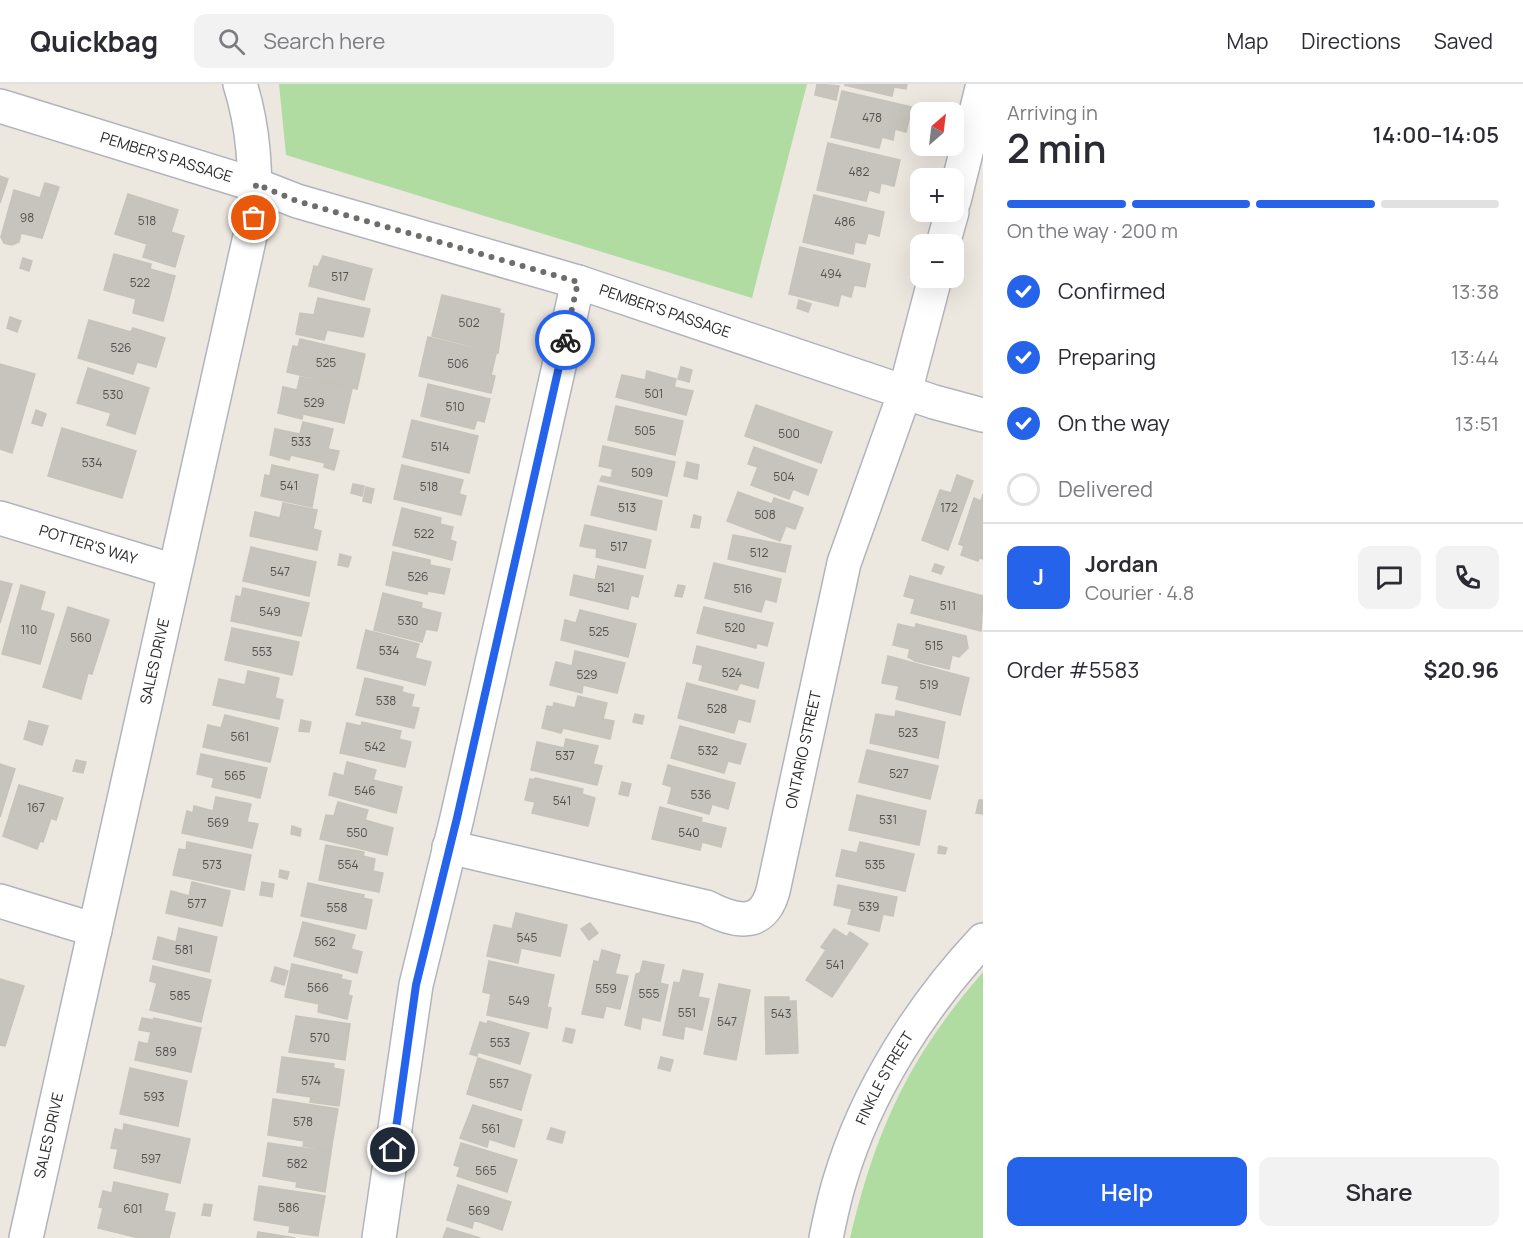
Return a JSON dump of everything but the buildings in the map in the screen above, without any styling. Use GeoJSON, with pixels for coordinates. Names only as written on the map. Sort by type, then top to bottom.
{"type":"FeatureCollection","features":[{"type":"Feature","properties":{"kind":"street","name":"SALES DRIVE"},"geometry":{"type":"LineString","coordinates":[[26,1238],[254,218],[256,184],[248,109],[240,84]]}},
{"type":"Feature","properties":{"kind":"street"},"geometry":{"type":"LineString","coordinates":[[962,168],[983,84]]}},
{"type":"Feature","properties":{"kind":"street","name":"PEMBER'S PASSAGE"},"geometry":{"type":"LineString","coordinates":[[0,106],[256,184],[297,201],[578,282],[905,392],[983,415]]}},
{"type":"Feature","properties":{"kind":"street"},"geometry":{"type":"LineString","coordinates":[[379,1238],[410,1013],[578,282]]}},
{"type":"Feature","properties":{"kind":"street","name":"ONTARIO STREET"},"geometry":{"type":"LineString","coordinates":[[449,847],[706,907],[732,920],[747,918],[763,909],[773,891],[844,563],[905,392],[932,288]]}},
{"type":"Feature","properties":{"kind":"street","name":"POTTER'S WAY"},"geometry":{"type":"LineString","coordinates":[[0,518],[174,571]]}},
{"type":"Feature","properties":{"kind":"street"},"geometry":{"type":"LineString","coordinates":[[0,901],[95,930]]}},
{"type":"Feature","properties":{"kind":"street","name":"FINKLE STREET"},"geometry":{"type":"LineString","coordinates":[[826,1238],[840,1178],[882,1080],[915,1025],[983,940]]}},
{"type":"Feature","properties":{"kind":"green space"},"geometry":{"type":"Polygon","coordinates":[[[279,84],[807,84],[752,298],[286,155],[279,84]]]}},
{"type":"Feature","properties":{"kind":"green space"},"geometry":{"type":"Polygon","coordinates":[[[983,972],[983,1238],[850,1238],[871,1162],[898,1096],[935,1034],[983,972]]]}},
{"type":"Feature","properties":{"kind":"way so far"},"geometry":{"type":"LineString","coordinates":[[254,218],[256,184],[297,201],[578,282],[565,340]]}},
{"type":"Feature","properties":{"kind":"route"},"geometry":{"type":"LineString","coordinates":[[393,1150],[410,1013],[457,818],[565,340]]}}]}
